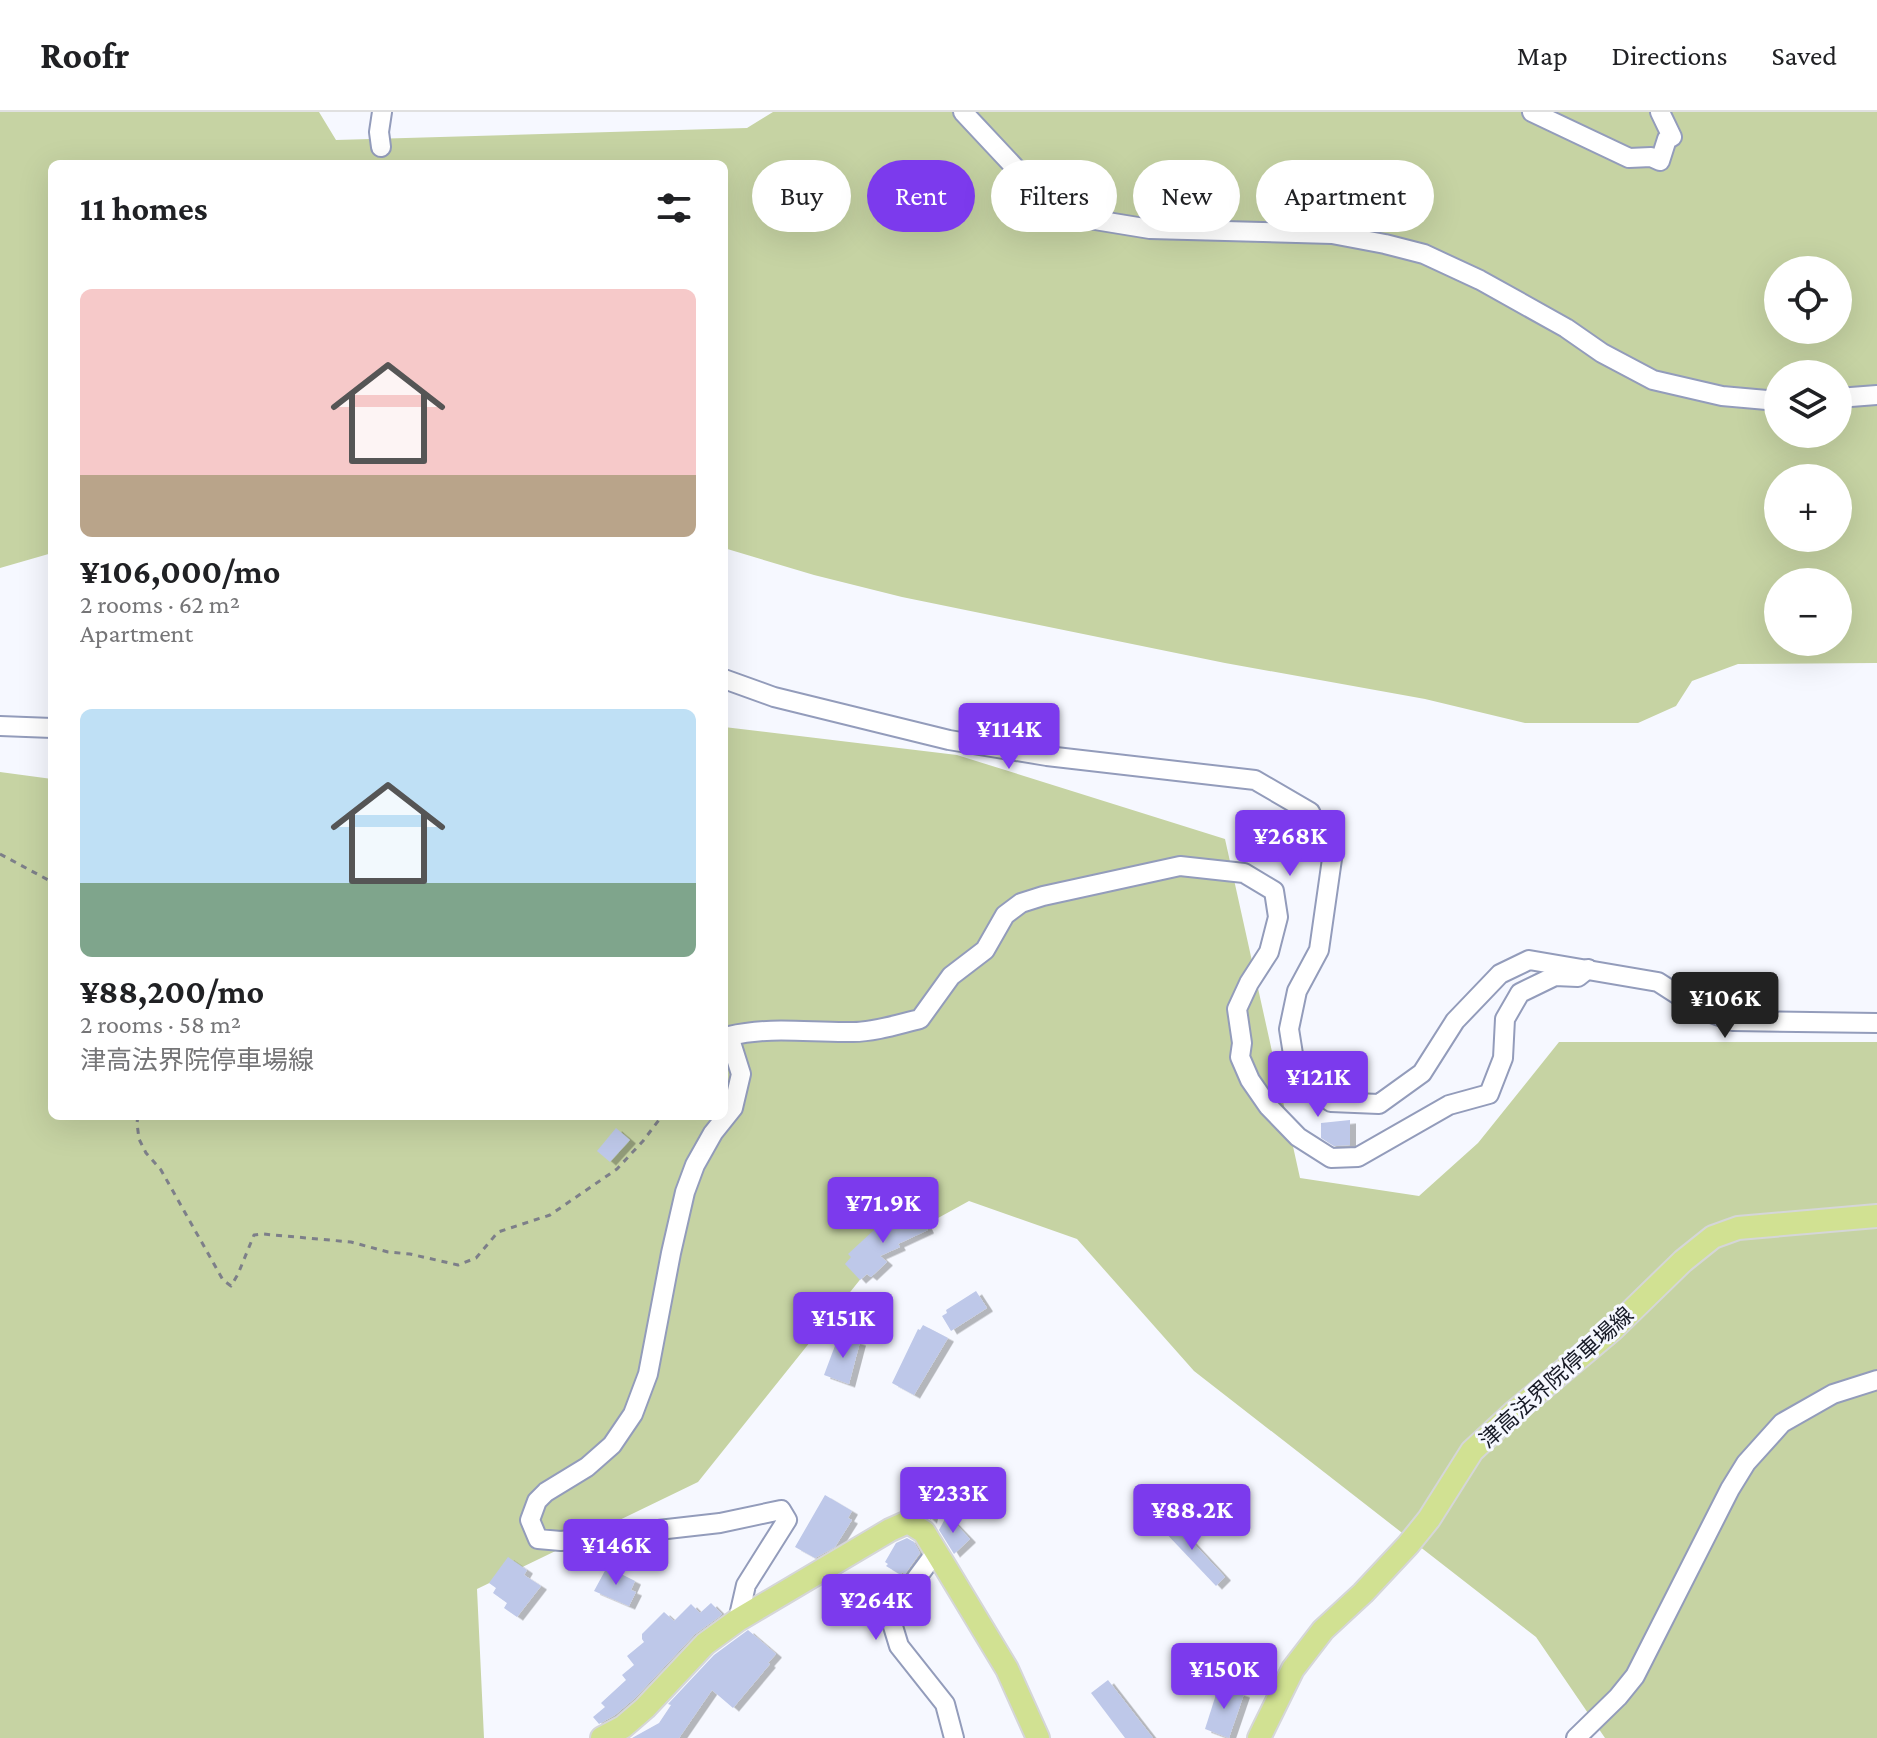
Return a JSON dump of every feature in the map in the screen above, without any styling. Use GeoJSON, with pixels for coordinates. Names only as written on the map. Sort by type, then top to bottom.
{"type":"FeatureCollection","features":[{"type":"Feature","properties":{"kind":"main road","name":"津高法界院停車場線"},"geometry":{"type":"LineString","coordinates":[[1259,1738],[1293,1669],[1323,1630],[1408,1545],[1429,1519],[1472,1451],[1613,1329],[1683,1261],[1713,1237],[1738,1228],[1877,1216]]}},
{"type":"Feature","properties":{"kind":"main road"},"geometry":{"type":"LineString","coordinates":[[602,1738],[623,1727],[645,1708],[705,1644],[738,1620],[908,1522],[924,1532],[1007,1669],[1038,1738]]}},
{"type":"Feature","properties":{"kind":"street"},"geometry":{"type":"LineString","coordinates":[[381,147],[379,132],[382,112]]}},
{"type":"Feature","properties":{"kind":"street"},"geometry":{"type":"LineString","coordinates":[[963,112],[1036,190],[1089,219],[1150,229],[1332,234],[1424,254],[1480,280],[1653,380],[1722,396],[1764,400]]}},
{"type":"Feature","properties":{"kind":"street"},"geometry":{"type":"LineString","coordinates":[[1532,112],[1629,158],[1651,157],[1660,161],[1667,139],[1672,137],[1660,112]]}},
{"type":"Feature","properties":{"kind":"street"},"geometry":{"type":"LineString","coordinates":[[1852,397],[1877,395]]}},
{"type":"Feature","properties":{"kind":"street"},"geometry":{"type":"LineString","coordinates":[[728,680],[774,697],[949,740],[1047,756],[1255,780],[1310,812],[1332,859],[1319,950],[1297,991],[1289,1029],[1296,1073],[1331,1102],[1379,1104],[1422,1073],[1455,1021],[1500,974],[1529,960],[1658,982],[1700,1009],[1733,1021],[1877,1023]]}},
{"type":"Feature","properties":{"kind":"street"},"geometry":{"type":"LineString","coordinates":[[0,726],[48,728]]}},
{"type":"Feature","properties":{"kind":"street"},"geometry":{"type":"LineString","coordinates":[[728,1114],[733,1108],[741,1074],[729,1036],[752,1031],[856,1033],[920,1019],[951,976],[985,950],[1005,915],[1021,903],[1180,866],[1244,873],[1274,891],[1278,917],[1269,952],[1237,1009],[1242,1043],[1240,1057],[1250,1080],[1268,1106],[1298,1137],[1331,1158],[1358,1157],[1449,1105],[1489,1094],[1503,1058],[1505,1019],[1520,993],[1555,976],[1578,977],[1588,969]]}},
{"type":"Feature","properties":{"kind":"street"},"geometry":{"type":"LineString","coordinates":[[723,1120],[695,1165],[685,1192],[648,1374],[633,1414],[612,1445],[587,1467],[537,1501],[530,1520],[538,1539],[561,1541],[720,1523],[781,1510],[787,1520],[746,1585],[738,1620]]}},
{"type":"Feature","properties":{"kind":"street"},"geometry":{"type":"LineString","coordinates":[[1576,1738],[1635,1676],[1746,1463],[1782,1423],[1833,1394],[1877,1380]]}},
{"type":"Feature","properties":{"kind":"street"},"geometry":{"type":"LineString","coordinates":[[936,1552],[907,1591],[892,1623],[899,1646],[945,1704],[954,1738]]}},
{"type":"Feature","properties":{"kind":"path"},"geometry":{"type":"LineString","coordinates":[[0,854],[48,880]]}},
{"type":"Feature","properties":{"kind":"path"},"geometry":{"type":"LineString","coordinates":[[137,1120],[139,1139],[146,1153],[161,1170],[223,1280],[231,1286],[254,1235],[263,1234],[351,1242],[458,1265],[476,1258],[498,1232],[550,1215],[617,1169],[659,1120]]}},
{"type":"Feature","properties":{"kind":"green space"},"geometry":{"type":"Polygon","coordinates":[[[0,112],[319,112],[336,140],[747,128],[773,112],[1877,112],[1877,663],[1738,664],[1692,681],[1676,706],[1638,723],[1525,723],[1425,699],[1225,663],[902,597],[814,575],[728,549],[728,160],[48,160],[48,554],[0,568],[0,112]]]}},
{"type":"Feature","properties":{"kind":"green space"},"geometry":{"type":"Polygon","coordinates":[[[728,727],[957,755],[1225,839],[1300,1178],[1419,1196],[1478,1143],[1559,1042],[1877,1042],[1877,1738],[1605,1738],[1536,1637],[1194,1371],[1077,1239],[969,1201],[887,1246],[698,1482],[477,1589],[484,1738],[0,1738],[0,772],[48,778],[48,1120],[728,1120],[728,727]]]}},
{"type":"Feature","properties":{"kind":"building"},"geometry":{"type":"Polygon","coordinates":[[[1350,1120],[1350,1145],[1334,1146],[1321,1138],[1321,1123],[1350,1120]]]}},
{"type":"Feature","properties":{"kind":"building"},"geometry":{"type":"Polygon","coordinates":[[[616,1128],[630,1140],[610,1162],[597,1151],[616,1128]]]}},
{"type":"Feature","properties":{"kind":"building"},"geometry":{"type":"Polygon","coordinates":[[[920,1212],[928,1230],[880,1256],[887,1262],[871,1277],[867,1274],[860,1280],[845,1264],[851,1257],[848,1254],[874,1230],[920,1212]]]}},
{"type":"Feature","properties":{"kind":"building"},"geometry":{"type":"Polygon","coordinates":[[[976,1291],[987,1308],[951,1331],[942,1316],[947,1313],[946,1310],[976,1291]]]}},
{"type":"Feature","properties":{"kind":"building"},"geometry":{"type":"Polygon","coordinates":[[[923,1325],[948,1338],[914,1395],[892,1383],[918,1329],[923,1325]]]}},
{"type":"Feature","properties":{"kind":"building"},"geometry":{"type":"Polygon","coordinates":[[[839,1335],[860,1342],[849,1384],[824,1375],[839,1335]]]}},
{"type":"Feature","properties":{"kind":"building"},"geometry":{"type":"Polygon","coordinates":[[[940,1479],[931,1520],[915,1505],[940,1479]]]}},
{"type":"Feature","properties":{"kind":"building"},"geometry":{"type":"Polygon","coordinates":[[[825,1495],[852,1511],[848,1518],[852,1520],[835,1547],[815,1558],[795,1547],[825,1495]]]}},
{"type":"Feature","properties":{"kind":"building"},"geometry":{"type":"Polygon","coordinates":[[[947,1515],[970,1539],[954,1554],[939,1530],[947,1515]]]}},
{"type":"Feature","properties":{"kind":"building"},"geometry":{"type":"Polygon","coordinates":[[[1170,1518],[1225,1577],[1216,1586],[1160,1527],[1170,1518]]]}},
{"type":"Feature","properties":{"kind":"building"},"geometry":{"type":"Polygon","coordinates":[[[907,1538],[914,1542],[920,1553],[901,1575],[886,1566],[888,1564],[885,1562],[896,1543],[907,1538]]]}},
{"type":"Feature","properties":{"kind":"building"},"geometry":{"type":"Polygon","coordinates":[[[508,1557],[527,1570],[524,1575],[541,1586],[517,1617],[504,1608],[507,1603],[493,1593],[496,1588],[489,1583],[508,1557]]]}},
{"type":"Feature","properties":{"kind":"building"},"geometry":{"type":"Polygon","coordinates":[[[607,1567],[635,1581],[631,1590],[636,1592],[629,1606],[594,1591],[607,1567]]]}},
{"type":"Feature","properties":{"kind":"building"},"geometry":{"type":"Polygon","coordinates":[[[711,1603],[722,1614],[695,1634],[635,1698],[599,1724],[593,1717],[605,1707],[601,1703],[626,1680],[622,1675],[634,1665],[627,1656],[644,1642],[642,1634],[664,1612],[674,1621],[691,1604],[700,1613],[711,1603]]]}},
{"type":"Feature","properties":{"kind":"building"},"geometry":{"type":"Polygon","coordinates":[[[748,1630],[776,1654],[733,1708],[712,1690],[679,1738],[632,1738],[659,1723],[671,1705],[668,1704],[714,1655],[748,1630]]]}},
{"type":"Feature","properties":{"kind":"building"},"geometry":{"type":"Polygon","coordinates":[[[1108,1680],[1153,1738],[1125,1738],[1091,1693],[1108,1680]]]}},
{"type":"Feature","properties":{"kind":"building"},"geometry":{"type":"Polygon","coordinates":[[[1219,1685],[1244,1694],[1229,1738],[1205,1729],[1219,1685]]]}}]}
